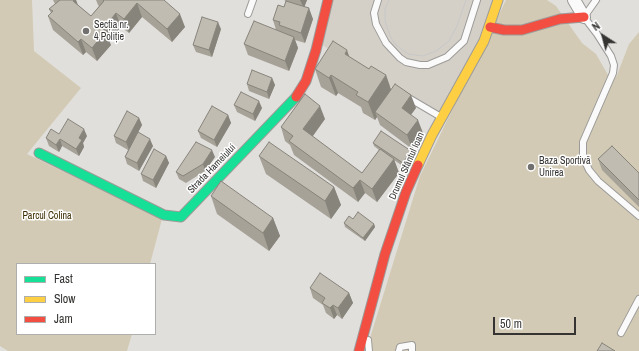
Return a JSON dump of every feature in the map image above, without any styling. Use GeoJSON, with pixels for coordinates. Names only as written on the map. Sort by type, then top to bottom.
{"type":"FeatureCollection","features":[{"type":"Feature","properties":{"kind":"street","name":"Strada Hameiului"},"geometry":{"type":"LineString","coordinates":[[39,153],[164,215],[181,217],[294,101],[306,81],[328,0]]}},
{"type":"Feature","properties":{"kind":"street","name":"Drumul Sfântul Ioan"},"geometry":{"type":"LineString","coordinates":[[359,351],[395,223],[418,164],[471,67],[490,27],[498,0]]}},
{"type":"Feature","properties":{"kind":"street"},"geometry":{"type":"LineString","coordinates":[[490,27],[504,30],[522,30],[560,19],[584,17],[574,0]]}},
{"type":"Feature","properties":{"kind":"lane"},"geometry":{"type":"LineString","coordinates":[[248,14],[253,0]]}},
{"type":"Feature","properties":{"kind":"lane"},"geometry":{"type":"LineString","coordinates":[[378,0],[374,13],[376,24],[386,43],[400,58],[420,65],[428,65],[447,56],[464,41],[477,0]]}},
{"type":"Feature","properties":{"kind":"lane"},"geometry":{"type":"LineString","coordinates":[[596,0],[584,17],[598,34],[614,65],[614,73],[583,142],[583,157],[589,170],[598,181],[639,216]]}},
{"type":"Feature","properties":{"kind":"lane"},"geometry":{"type":"LineString","coordinates":[[400,94],[442,118]]}},
{"type":"Feature","properties":{"kind":"lane"},"geometry":{"type":"LineString","coordinates":[[621,333],[639,299]]}},
{"type":"Feature","properties":{"kind":"lane"},"geometry":{"type":"LineString","coordinates":[[366,326],[369,351]]}},
{"type":"Feature","properties":{"kind":"lane"},"geometry":{"type":"LineString","coordinates":[[399,351],[400,347],[412,345],[412,351]]}},
{"type":"Feature","properties":{"kind":"shaded area"},"geometry":{"type":"Polygon","coordinates":[[[328,0],[498,0],[442,118],[319,43],[328,0]]]}},
{"type":"Feature","properties":{"kind":"green space","name":"Parcul Colina"},"geometry":{"type":"Polygon","coordinates":[[[0,0],[32,0],[34,51],[81,88],[27,154],[162,219],[150,263],[16,263],[16,335],[132,335],[127,351],[8,351],[0,346],[0,0]]]}},
{"type":"Feature","properties":{"kind":"green space","name":"Baza Sportivă Unirea"},"geometry":{"type":"Polygon","coordinates":[[[506,0],[547,0],[556,6],[582,43],[596,54],[612,82],[617,75],[629,44],[639,32],[639,351],[366,351],[420,176],[506,0]]]}},
{"type":"Feature","properties":{"kind":"building"},"geometry":{"type":"Polygon","coordinates":[[[60,0],[74,0],[73,1],[91,16],[104,1],[103,0],[164,0],[180,14],[167,29],[137,3],[124,19],[116,13],[103,29],[106,31],[92,48],[81,39],[78,42],[48,16],[53,11],[49,9],[60,0]]]}},
{"type":"Feature","properties":{"kind":"building"},"geometry":{"type":"Polygon","coordinates":[[[286,1],[309,8],[301,33],[279,25],[280,22],[273,20],[278,5],[284,7],[286,1]]]}},
{"type":"Feature","properties":{"kind":"building"},"geometry":{"type":"Polygon","coordinates":[[[202,17],[218,22],[209,50],[193,45],[202,17]]]}},
{"type":"Feature","properties":{"kind":"building"},"geometry":{"type":"Polygon","coordinates":[[[254,21],[294,37],[285,61],[244,44],[254,21]]]}},
{"type":"Feature","properties":{"kind":"building"},"geometry":{"type":"Polygon","coordinates":[[[333,41],[347,50],[345,54],[369,69],[371,66],[386,75],[368,102],[356,95],[358,92],[331,75],[329,78],[315,69],[333,41]]]}},
{"type":"Feature","properties":{"kind":"building"},"geometry":{"type":"Polygon","coordinates":[[[252,70],[272,78],[267,92],[247,84],[252,70]]]}},
{"type":"Feature","properties":{"kind":"building"},"geometry":{"type":"Polygon","coordinates":[[[395,84],[411,95],[402,108],[418,120],[407,135],[375,112],[395,84]]]}},
{"type":"Feature","properties":{"kind":"building"},"geometry":{"type":"Polygon","coordinates":[[[241,92],[259,101],[253,114],[234,105],[241,92]]]}},
{"type":"Feature","properties":{"kind":"building"},"geometry":{"type":"Polygon","coordinates":[[[305,94],[320,106],[303,129],[362,173],[380,149],[394,159],[372,189],[360,180],[353,188],[289,141],[293,136],[281,127],[305,94]]]}},
{"type":"Feature","properties":{"kind":"building"},"geometry":{"type":"Polygon","coordinates":[[[212,106],[228,115],[214,140],[198,131],[212,106]]]}},
{"type":"Feature","properties":{"kind":"building"},"geometry":{"type":"Polygon","coordinates":[[[127,111],[139,118],[126,142],[114,136],[127,111]]]}},
{"type":"Feature","properties":{"kind":"building"},"geometry":{"type":"Polygon","coordinates":[[[68,119],[84,129],[79,138],[82,140],[76,149],[60,139],[56,145],[46,138],[51,129],[59,134],[68,119]]]}},
{"type":"Feature","properties":{"kind":"building"},"geometry":{"type":"Polygon","coordinates":[[[381,131],[411,151],[403,163],[373,143],[381,131]]]}},
{"type":"Feature","properties":{"kind":"building"},"geometry":{"type":"Polygon","coordinates":[[[138,132],[150,139],[137,163],[125,157],[138,132]]]}},
{"type":"Feature","properties":{"kind":"building"},"geometry":{"type":"Polygon","coordinates":[[[196,142],[212,150],[203,164],[183,176],[176,172],[196,142]]]}},
{"type":"Feature","properties":{"kind":"building"},"geometry":{"type":"Polygon","coordinates":[[[269,142],[334,187],[325,201],[259,156],[269,142]]]}},
{"type":"Feature","properties":{"kind":"building"},"geometry":{"type":"Polygon","coordinates":[[[612,146],[639,173],[639,200],[598,159],[612,146]]]}},
{"type":"Feature","properties":{"kind":"building"},"geometry":{"type":"Polygon","coordinates":[[[154,149],[166,156],[153,180],[141,174],[154,149]]]}},
{"type":"Feature","properties":{"kind":"building"},"geometry":{"type":"Polygon","coordinates":[[[221,181],[273,218],[263,233],[211,196],[221,181]]]}},
{"type":"Feature","properties":{"kind":"building"},"geometry":{"type":"Polygon","coordinates":[[[358,212],[374,224],[363,238],[344,223],[349,216],[353,219],[358,212]]]}},
{"type":"Feature","properties":{"kind":"building"},"geometry":{"type":"Polygon","coordinates":[[[320,273],[349,293],[338,308],[333,305],[330,308],[322,303],[325,298],[310,288],[320,273]]]}},
{"type":"Feature","properties":{"kind":"building"},"geometry":{"type":"Polygon","coordinates":[[[602,343],[615,351],[597,351],[602,343]]]}},
{"type":"Feature","properties":{"kind":"tram line"},"geometry":{"type":"LineString","coordinates":[[389,0],[385,9],[385,21],[391,38],[396,45],[408,54],[423,56],[436,51],[449,41],[457,26],[466,0]]}},
{"type":"Feature","properties":{"kind":"traffic: fast"},"geometry":{"type":"LineString","coordinates":[[39,153],[164,215],[181,217],[296,97]]}},
{"type":"Feature","properties":{"kind":"traffic: slow"},"geometry":{"type":"LineString","coordinates":[[418,165],[432,135],[484,41],[498,0]]}},
{"type":"Feature","properties":{"kind":"traffic: jam"},"geometry":{"type":"LineString","coordinates":[[296,97],[306,81],[316,50],[328,0]]}},
{"type":"Feature","properties":{"kind":"traffic: jam"},"geometry":{"type":"LineString","coordinates":[[490,27],[504,30],[522,30],[560,19],[584,17]]}},
{"type":"Feature","properties":{"kind":"traffic: jam"},"geometry":{"type":"LineString","coordinates":[[359,351],[385,254],[406,192],[418,165]]}},
{"type":"Feature","properties":{"kind":"place","name":"Secția nr. 4 Poliție"},"geometry":{"type":"Point","coordinates":[86,31]}},
{"type":"Feature","properties":{"kind":"place","name":"Baza Sportivă Unirea"},"geometry":{"type":"Point","coordinates":[531,167]}}]}
